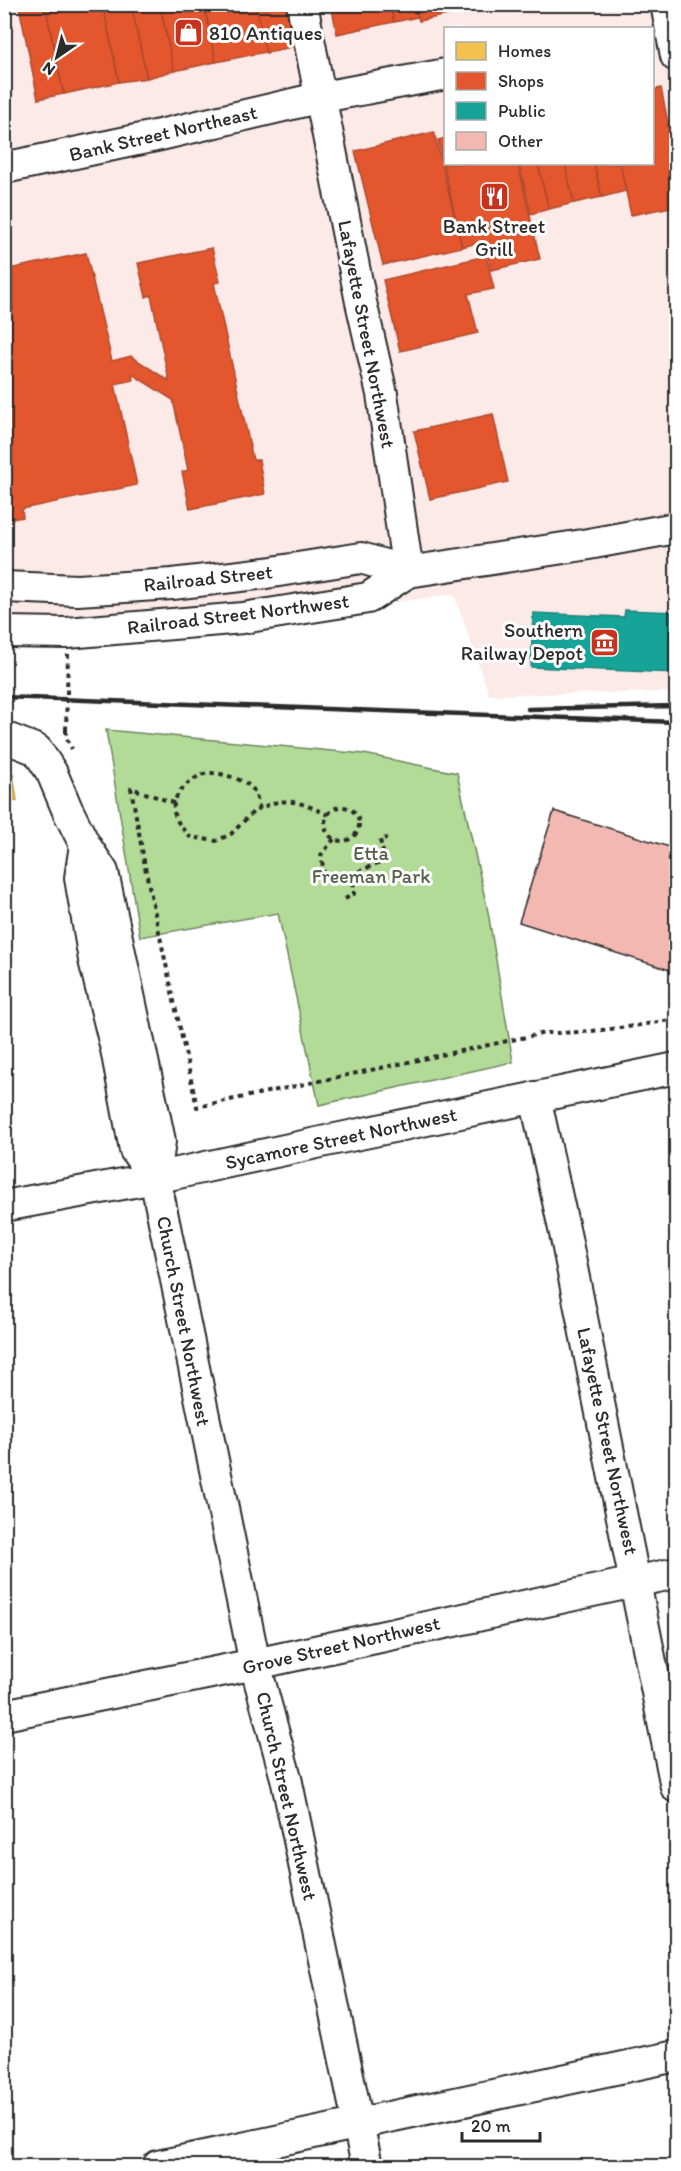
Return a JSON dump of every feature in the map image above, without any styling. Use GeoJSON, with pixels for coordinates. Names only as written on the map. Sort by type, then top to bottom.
{"type":"FeatureCollection","features":[{"type":"Feature","properties":{"kind":"street","name":"Lafayette Street Northwest"},"geometry":{"type":"LineString","coordinates":[[302,4],[361,302],[382,394],[408,572]]}},
{"type":"Feature","properties":{"kind":"street","name":"Bank Street Northeast"},"geometry":{"type":"LineString","coordinates":[[4,168],[322,97],[444,74]]}},
{"type":"Feature","properties":{"kind":"street","name":"Railroad Street Northwest"},"geometry":{"type":"LineString","coordinates":[[4,632],[67,633],[243,618],[368,598],[408,572],[676,528]]}},
{"type":"Feature","properties":{"kind":"street","name":"Railroad Street"},"geometry":{"type":"LineString","coordinates":[[4,587],[78,590],[172,584],[266,573],[361,558],[408,572]]}},
{"type":"Feature","properties":{"kind":"street","name":"Church Street Northwest"},"geometry":{"type":"LineString","coordinates":[[4,738],[37,750],[52,773],[85,845],[103,872],[160,1141],[155,1178],[255,1664],[286,1778],[367,2166]]}},
{"type":"Feature","properties":{"kind":"street","name":"Sycamore Street Northwest"},"geometry":{"type":"LineString","coordinates":[[4,1206],[155,1178],[676,1068]]}},
{"type":"Feature","properties":{"kind":"street","name":"Lafayette Street Northwest"},"geometry":{"type":"LineString","coordinates":[[536,1097],[676,1786]]}},
{"type":"Feature","properties":{"kind":"street","name":"Grove Street Northwest"},"geometry":{"type":"LineString","coordinates":[[4,1715],[255,1664],[676,1573]]}},
{"type":"Feature","properties":{"kind":"street"},"geometry":{"type":"LineString","coordinates":[[158,2166],[358,2125],[676,2055]]}},
{"type":"Feature","properties":{"kind":"path"},"geometry":{"type":"LineString","coordinates":[[66,730],[68,654]]}},
{"type":"Feature","properties":{"kind":"path"},"geometry":{"type":"LineString","coordinates":[[260,809],[254,790],[247,782],[211,772],[194,779],[181,791],[174,804],[177,821],[190,837],[216,841],[231,834],[255,810],[260,809],[278,802],[301,803],[328,815]]}},
{"type":"Feature","properties":{"kind":"path"},"geometry":{"type":"LineString","coordinates":[[174,804],[131,788],[197,1107],[545,1033],[577,1033],[676,1018]]}},
{"type":"Feature","properties":{"kind":"path"},"geometry":{"type":"LineString","coordinates":[[346,808],[358,819],[358,830],[351,838],[342,841],[334,839],[328,833],[325,822],[328,815],[335,809],[346,808]]}},
{"type":"Feature","properties":{"kind":"path"},"geometry":{"type":"LineString","coordinates":[[334,839],[321,855],[324,873],[353,874],[385,860],[380,840],[387,838]]}},
{"type":"Feature","properties":{"kind":"path"},"geometry":{"type":"LineString","coordinates":[[345,899],[354,894],[353,874]]}},
{"type":"Feature","properties":{"kind":"shaded area"},"geometry":{"type":"Polygon","coordinates":[[[5,5],[676,5],[676,692],[489,695],[454,594],[111,643],[5,641],[5,5]]]}},
{"type":"Feature","properties":{"kind":"green space","name":"Etta Freeman Park"},"geometry":{"type":"Polygon","coordinates":[[[106,730],[364,754],[457,773],[488,912],[513,1062],[319,1105],[278,913],[140,937],[106,730]]]}},
{"type":"Feature","properties":{"kind":"building: Homes"},"geometry":{"type":"Polygon","coordinates":[[[13,774],[17,801],[4,803],[4,775],[13,774]]]}},
{"type":"Feature","properties":{"kind":"building: Shops"},"geometry":{"type":"Polygon","coordinates":[[[45,4],[64,94],[38,99],[19,6],[45,4]]]}},
{"type":"Feature","properties":{"kind":"building: Shops"},"geometry":{"type":"Polygon","coordinates":[[[45,4],[103,4],[119,82],[64,94],[45,4]]]}},
{"type":"Feature","properties":{"kind":"building: Shops"},"geometry":{"type":"Polygon","coordinates":[[[103,4],[131,4],[147,78],[119,82],[103,4]]]}},
{"type":"Feature","properties":{"kind":"building: Shops"},"geometry":{"type":"Polygon","coordinates":[[[131,4],[160,4],[174,71],[147,78],[131,4]]]}},
{"type":"Feature","properties":{"kind":"building: Shops","name":"810 Antiques"},"geometry":{"type":"Polygon","coordinates":[[[160,4],[204,4],[216,62],[174,71],[160,4]]]}},
{"type":"Feature","properties":{"kind":"building: Shops"},"geometry":{"type":"Polygon","coordinates":[[[204,4],[256,4],[266,52],[216,62],[204,4]]]}},
{"type":"Feature","properties":{"kind":"building: Shops"},"geometry":{"type":"Polygon","coordinates":[[[256,4],[286,4],[295,46],[266,53],[256,4]]]}},
{"type":"Feature","properties":{"kind":"building: Shops"},"geometry":{"type":"Polygon","coordinates":[[[331,4],[390,4],[394,22],[337,34],[331,4]]]}},
{"type":"Feature","properties":{"kind":"building: Shops"},"geometry":{"type":"Polygon","coordinates":[[[390,4],[415,4],[418,17],[394,22],[390,4]]]}},
{"type":"Feature","properties":{"kind":"building: Shops"},"geometry":{"type":"Polygon","coordinates":[[[415,4],[465,4],[466,11],[419,21],[415,4]]]}},
{"type":"Feature","properties":{"kind":"building: Shops"},"geometry":{"type":"Polygon","coordinates":[[[661,88],[676,163],[676,206],[631,215],[620,165],[654,165],[654,90],[661,88]]]}},
{"type":"Feature","properties":{"kind":"building: Shops"},"geometry":{"type":"Polygon","coordinates":[[[434,132],[462,247],[383,265],[355,151],[434,132]]]}},
{"type":"Feature","properties":{"kind":"building: Shops"},"geometry":{"type":"Polygon","coordinates":[[[444,138],[444,165],[518,165],[540,259],[491,270],[485,241],[462,247],[438,140],[444,138]]]}},
{"type":"Feature","properties":{"kind":"building: Shops"},"geometry":{"type":"Polygon","coordinates":[[[519,165],[538,165],[549,209],[531,214],[519,165]]]}},
{"type":"Feature","properties":{"kind":"building: Shops"},"geometry":{"type":"Polygon","coordinates":[[[538,165],[565,165],[574,203],[549,209],[538,165]]]}},
{"type":"Feature","properties":{"kind":"building: Shops"},"geometry":{"type":"Polygon","coordinates":[[[565,165],[594,165],[602,197],[574,203],[565,165]]]}},
{"type":"Feature","properties":{"kind":"building: Shops"},"geometry":{"type":"Polygon","coordinates":[[[594,165],[620,165],[626,191],[602,197],[594,165]]]}},
{"type":"Feature","properties":{"kind":"building: Shops"},"geometry":{"type":"Polygon","coordinates":[[[212,248],[220,282],[214,283],[253,460],[259,460],[265,494],[190,509],[182,472],[188,470],[173,400],[132,374],[133,380],[115,384],[137,485],[22,509],[23,517],[4,520],[4,302],[13,308],[4,270],[86,253],[112,361],[131,356],[169,381],[151,295],[146,297],[138,263],[212,248]]]}},
{"type":"Feature","properties":{"kind":"building: Shops"},"geometry":{"type":"Polygon","coordinates":[[[486,256],[494,289],[468,294],[478,333],[400,351],[383,280],[486,256]]]}},
{"type":"Feature","properties":{"kind":"building: Shops"},"geometry":{"type":"Polygon","coordinates":[[[493,414],[508,482],[430,499],[414,431],[493,414]]]}},
{"type":"Feature","properties":{"kind":"building: Public","name":"Southern Railway Depot"},"geometry":{"type":"Polygon","coordinates":[[[625,610],[676,612],[676,673],[531,667],[533,613],[624,617],[625,610]]]}},
{"type":"Feature","properties":{"kind":"building: Other"},"geometry":{"type":"Polygon","coordinates":[[[554,811],[676,849],[676,972],[519,922],[554,811]]]}},
{"type":"Feature","properties":{"kind":"railway"},"geometry":{"type":"LineString","coordinates":[[4,697],[676,722]]}},
{"type":"Feature","properties":{"kind":"railway"},"geometry":{"type":"LineString","coordinates":[[528,709],[676,706]]}},
{"type":"Feature","properties":{"kind":"place","name":"810 Antiques"},"geometry":{"type":"Point","coordinates":[188,33]}},
{"type":"Feature","properties":{"kind":"place","name":"Bank Street Grill"},"geometry":{"type":"Point","coordinates":[494,196]}},
{"type":"Feature","properties":{"kind":"place","name":"Southern Railway Depot"},"geometry":{"type":"Point","coordinates":[604,642]}}]}
